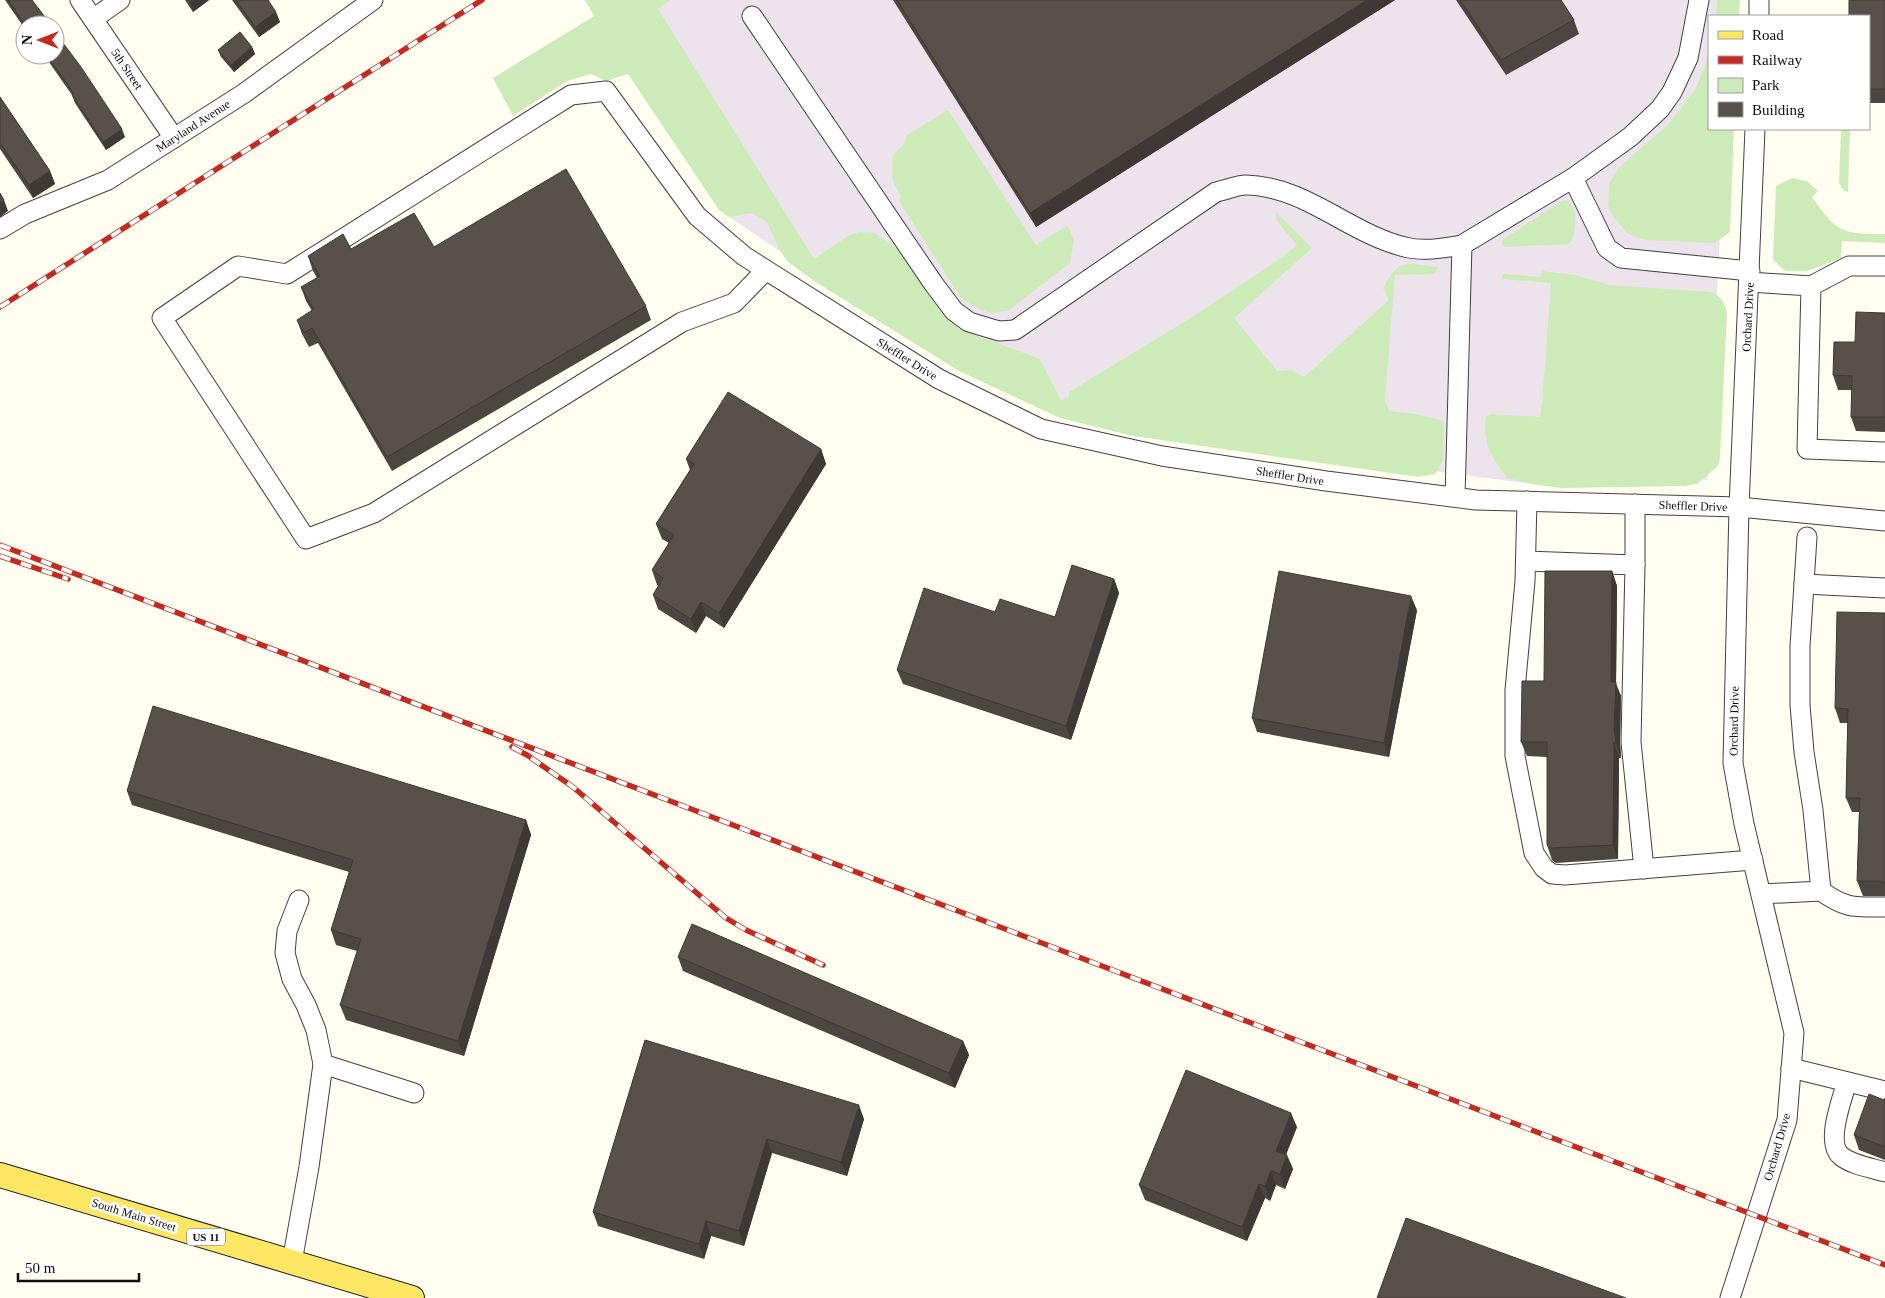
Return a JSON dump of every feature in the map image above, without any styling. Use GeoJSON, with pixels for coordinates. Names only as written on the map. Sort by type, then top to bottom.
{"type":"FeatureCollection","features":[{"type":"Feature","properties":{"kind":"main road","name":"South Main Street"},"geometry":{"type":"LineString","coordinates":[[0,1175],[412,1298]]}},
{"type":"Feature","properties":{"kind":"street","name":"5th Street"},"geometry":{"type":"LineString","coordinates":[[80,0],[174,138]]}},
{"type":"Feature","properties":{"kind":"street"},"geometry":{"type":"LineString","coordinates":[[93,19],[120,0]]}},
{"type":"Feature","properties":{"kind":"street","name":"Maryland Avenue"},"geometry":{"type":"LineString","coordinates":[[0,229],[25,214],[108,180],[243,94],[373,0]]}},
{"type":"Feature","properties":{"kind":"street"},"geometry":{"type":"LineString","coordinates":[[752,16],[954,311],[970,322],[999,331],[1015,330],[1216,192],[1244,185],[1264,187],[1288,193],[1382,240],[1407,248],[1437,248],[1462,245],[1573,178],[1630,137],[1660,109],[1672,92],[1688,58],[1699,0]]}},
{"type":"Feature","properties":{"kind":"street"},"geometry":{"type":"LineString","coordinates":[[1759,0],[1759,15]]}},
{"type":"Feature","properties":{"kind":"street","name":"Sheffler Drive"},"geometry":{"type":"LineString","coordinates":[[766,270],[734,303],[682,322],[374,513],[306,540],[162,318],[238,266],[287,274],[571,94],[606,91],[697,216],[744,256],[939,379],[1041,429],[1162,456],[1326,481],[1476,500],[1739,507],[1885,522]]}},
{"type":"Feature","properties":{"kind":"street","name":"Orchard Drive"},"geometry":{"type":"LineString","coordinates":[[1730,1298],[1788,1120],[1794,1033],[1753,860],[1733,763],[1739,507],[1755,130]]}},
{"type":"Feature","properties":{"kind":"street"},"geometry":{"type":"LineString","coordinates":[[1573,178],[1607,248],[1621,258],[1811,286],[1849,266],[1885,266]]}},
{"type":"Feature","properties":{"kind":"street"},"geometry":{"type":"LineString","coordinates":[[1455,497],[1462,245]]}},
{"type":"Feature","properties":{"kind":"street"},"geometry":{"type":"LineString","coordinates":[[1811,286],[1807,449],[1885,452]]}},
{"type":"Feature","properties":{"kind":"street"},"geometry":{"type":"LineString","coordinates":[[1527,501],[1526,562],[1515,690],[1515,756],[1534,853],[1544,868],[1552,874],[1564,875],[1753,860]]}},
{"type":"Feature","properties":{"kind":"street"},"geometry":{"type":"LineString","coordinates":[[1635,504],[1631,742],[1644,869]]}},
{"type":"Feature","properties":{"kind":"street"},"geometry":{"type":"LineString","coordinates":[[1807,537],[1800,646],[1800,705],[1821,891]]}},
{"type":"Feature","properties":{"kind":"street"},"geometry":{"type":"LineString","coordinates":[[1526,562],[1635,565]]}},
{"type":"Feature","properties":{"kind":"street"},"geometry":{"type":"LineString","coordinates":[[1804,584],[1885,588]]}},
{"type":"Feature","properties":{"kind":"street"},"geometry":{"type":"LineString","coordinates":[[1761,894],[1821,891],[1836,902],[1853,907],[1885,907]]}},
{"type":"Feature","properties":{"kind":"street"},"geometry":{"type":"LineString","coordinates":[[292,1262],[309,1167],[323,1064],[316,1030],[306,1005],[292,979],[285,953],[287,931],[299,900]]}},
{"type":"Feature","properties":{"kind":"street"},"geometry":{"type":"LineString","coordinates":[[323,1064],[414,1093]]}},
{"type":"Feature","properties":{"kind":"street"},"geometry":{"type":"LineString","coordinates":[[1792,1068],[1885,1091]]}},
{"type":"Feature","properties":{"kind":"street"},"geometry":{"type":"LineString","coordinates":[[1847,1082],[1834,1134],[1837,1151],[1851,1161],[1885,1172]]}},
{"type":"Feature","properties":{"kind":"shaded area"},"geometry":{"type":"Polygon","coordinates":[[[584,0],[1731,0],[1730,15],[1708,15],[1708,130],[1725,130],[1708,480],[1562,488],[1093,426],[916,344],[719,210],[584,0]]]}},
{"type":"Feature","properties":{"kind":"green space"},"geometry":{"type":"Polygon","coordinates":[[[586,0],[671,0],[658,9],[814,259],[848,236],[859,232],[875,233],[906,255],[932,297],[946,316],[959,329],[1040,359],[1061,400],[1069,397],[1069,392],[1189,319],[1280,259],[1297,245],[1277,221],[1276,212],[1312,248],[1234,318],[1277,371],[1291,370],[1304,377],[1389,300],[1383,288],[1394,271],[1400,267],[1405,264],[1411,264],[1438,267],[1435,274],[1395,275],[1385,400],[1389,411],[1416,414],[1444,421],[1443,460],[1435,474],[1419,477],[1133,436],[1060,418],[959,371],[814,281],[787,261],[778,247],[767,222],[751,213],[729,217],[719,210],[628,74],[606,81],[591,74],[567,81],[513,116],[493,78],[594,16],[586,0]]]}},
{"type":"Feature","properties":{"kind":"green space"},"geometry":{"type":"Polygon","coordinates":[[[1717,0],[1740,0],[1739,15],[1716,15],[1717,0]]]}},
{"type":"Feature","properties":{"kind":"green space"},"geometry":{"type":"Polygon","coordinates":[[[1708,57],[1708,130],[1734,130],[1730,232],[1715,243],[1646,240],[1628,234],[1615,219],[1608,206],[1609,184],[1619,167],[1669,124],[1696,88],[1708,57]]]}},
{"type":"Feature","properties":{"kind":"green space"},"geometry":{"type":"Polygon","coordinates":[[[948,110],[1036,245],[1068,225],[1074,240],[1070,263],[1008,311],[989,313],[961,298],[899,201],[901,197],[893,181],[893,155],[903,145],[907,135],[948,110]]]}},
{"type":"Feature","properties":{"kind":"green space"},"geometry":{"type":"Polygon","coordinates":[[[1841,130],[1850,130],[1848,192],[1844,191],[1839,183],[1841,130]]]}},
{"type":"Feature","properties":{"kind":"green space"},"geometry":{"type":"Polygon","coordinates":[[[1792,178],[1807,181],[1818,191],[1812,197],[1828,218],[1841,229],[1849,232],[1885,234],[1885,243],[1842,241],[1841,258],[1807,271],[1785,271],[1773,260],[1776,186],[1792,178]]]}},
{"type":"Feature","properties":{"kind":"green space"},"geometry":{"type":"Polygon","coordinates":[[[1564,200],[1569,201],[1572,205],[1575,217],[1574,235],[1569,244],[1505,247],[1502,244],[1502,240],[1564,200]]]}},
{"type":"Feature","properties":{"kind":"green space"},"geometry":{"type":"Polygon","coordinates":[[[1542,271],[1575,275],[1609,285],[1711,292],[1722,300],[1727,312],[1720,458],[1718,466],[1697,484],[1684,486],[1562,488],[1507,478],[1489,450],[1485,435],[1486,416],[1491,414],[1540,417],[1551,283],[1502,279],[1503,274],[1541,277],[1542,271]]]}},
{"type":"Feature","properties":{"kind":"building"},"geometry":{"type":"Polygon","coordinates":[[[8,0],[32,0],[43,15],[18,15],[8,0]]]}},
{"type":"Feature","properties":{"kind":"building"},"geometry":{"type":"Polygon","coordinates":[[[236,0],[268,0],[276,12],[255,27],[236,0]]]}},
{"type":"Feature","properties":{"kind":"building"},"geometry":{"type":"Polygon","coordinates":[[[897,0],[1367,0],[1030,213],[897,0]]]}},
{"type":"Feature","properties":{"kind":"building"},"geometry":{"type":"Polygon","coordinates":[[[1460,0],[1561,0],[1574,20],[1501,60],[1460,0]]]}},
{"type":"Feature","properties":{"kind":"building"},"geometry":{"type":"Polygon","coordinates":[[[1849,0],[1885,0],[1885,89],[1870,89],[1870,15],[1849,15],[1849,0]]]}},
{"type":"Feature","properties":{"kind":"building"},"geometry":{"type":"Polygon","coordinates":[[[240,32],[252,47],[231,65],[218,50],[240,32]]]}},
{"type":"Feature","properties":{"kind":"building"},"geometry":{"type":"Polygon","coordinates":[[[65,46],[122,129],[103,142],[72,95],[74,94],[54,65],[65,65],[65,46]]]}},
{"type":"Feature","properties":{"kind":"building"},"geometry":{"type":"Polygon","coordinates":[[[0,97],[50,171],[29,185],[0,143],[0,97]]]}},
{"type":"Feature","properties":{"kind":"building"},"geometry":{"type":"Polygon","coordinates":[[[566,169],[646,306],[387,457],[312,328],[304,333],[297,320],[314,309],[301,287],[320,276],[308,256],[343,234],[351,249],[414,213],[434,247],[566,169]]]}},
{"type":"Feature","properties":{"kind":"building"},"geometry":{"type":"Polygon","coordinates":[[[0,193],[4,200],[0,203],[0,193]]]}},
{"type":"Feature","properties":{"kind":"building"},"geometry":{"type":"Polygon","coordinates":[[[1856,312],[1885,313],[1885,417],[1851,417],[1852,376],[1833,375],[1834,342],[1855,342],[1856,312]]]}},
{"type":"Feature","properties":{"kind":"building"},"geometry":{"type":"Polygon","coordinates":[[[728,392],[821,449],[719,613],[701,602],[691,619],[653,595],[663,578],[652,570],[674,535],[656,524],[694,464],[686,459],[728,392]]]}},
{"type":"Feature","properties":{"kind":"building"},"geometry":{"type":"Polygon","coordinates":[[[1072,565],[1114,579],[1066,726],[897,670],[924,588],[995,612],[1000,599],[1055,617],[1072,565]]]}},
{"type":"Feature","properties":{"kind":"building"},"geometry":{"type":"Polygon","coordinates":[[[1279,571],[1411,596],[1384,743],[1252,718],[1279,571]]]}},
{"type":"Feature","properties":{"kind":"building"},"geometry":{"type":"Polygon","coordinates":[[[1545,571],[1612,571],[1611,682],[1616,682],[1613,845],[1551,848],[1547,845],[1547,742],[1521,742],[1522,681],[1544,681],[1545,571]]]}},
{"type":"Feature","properties":{"kind":"building"},"geometry":{"type":"Polygon","coordinates":[[[1837,612],[1885,613],[1885,883],[1880,881],[1857,881],[1860,798],[1846,798],[1848,709],[1835,708],[1837,612]]]}},
{"type":"Feature","properties":{"kind":"building"},"geometry":{"type":"Polygon","coordinates":[[[153,706],[526,820],[458,1041],[340,1005],[361,939],[331,930],[353,860],[127,791],[153,706]]]}},
{"type":"Feature","properties":{"kind":"building"},"geometry":{"type":"Polygon","coordinates":[[[692,924],[963,1041],[949,1073],[678,957],[692,924]]]}},
{"type":"Feature","properties":{"kind":"building"},"geometry":{"type":"Polygon","coordinates":[[[645,1040],[859,1105],[841,1162],[767,1139],[739,1231],[706,1221],[699,1244],[593,1212],[645,1040]]]}},
{"type":"Feature","properties":{"kind":"building"},"geometry":{"type":"Polygon","coordinates":[[[1186,1070],[1291,1113],[1276,1151],[1287,1155],[1280,1174],[1271,1171],[1265,1186],[1259,1184],[1242,1227],[1139,1185],[1186,1070]]]}},
{"type":"Feature","properties":{"kind":"building"},"geometry":{"type":"Polygon","coordinates":[[[1869,1094],[1884,1100],[1885,1098],[1885,1147],[1854,1135],[1869,1094]]]}},
{"type":"Feature","properties":{"kind":"building"},"geometry":{"type":"Polygon","coordinates":[[[1406,1218],[1626,1298],[1377,1298],[1406,1218]]]}},
{"type":"Feature","properties":{"kind":"railway"},"geometry":{"type":"LineString","coordinates":[[0,307],[482,0]]}},
{"type":"Feature","properties":{"kind":"railway"},"geometry":{"type":"LineString","coordinates":[[0,545],[1885,1265]]}},
{"type":"Feature","properties":{"kind":"railway"},"geometry":{"type":"LineString","coordinates":[[0,556],[68,579]]}},
{"type":"Feature","properties":{"kind":"railway"},"geometry":{"type":"LineString","coordinates":[[512,747],[527,755],[573,787],[726,918],[746,930],[823,965]]}}]}
